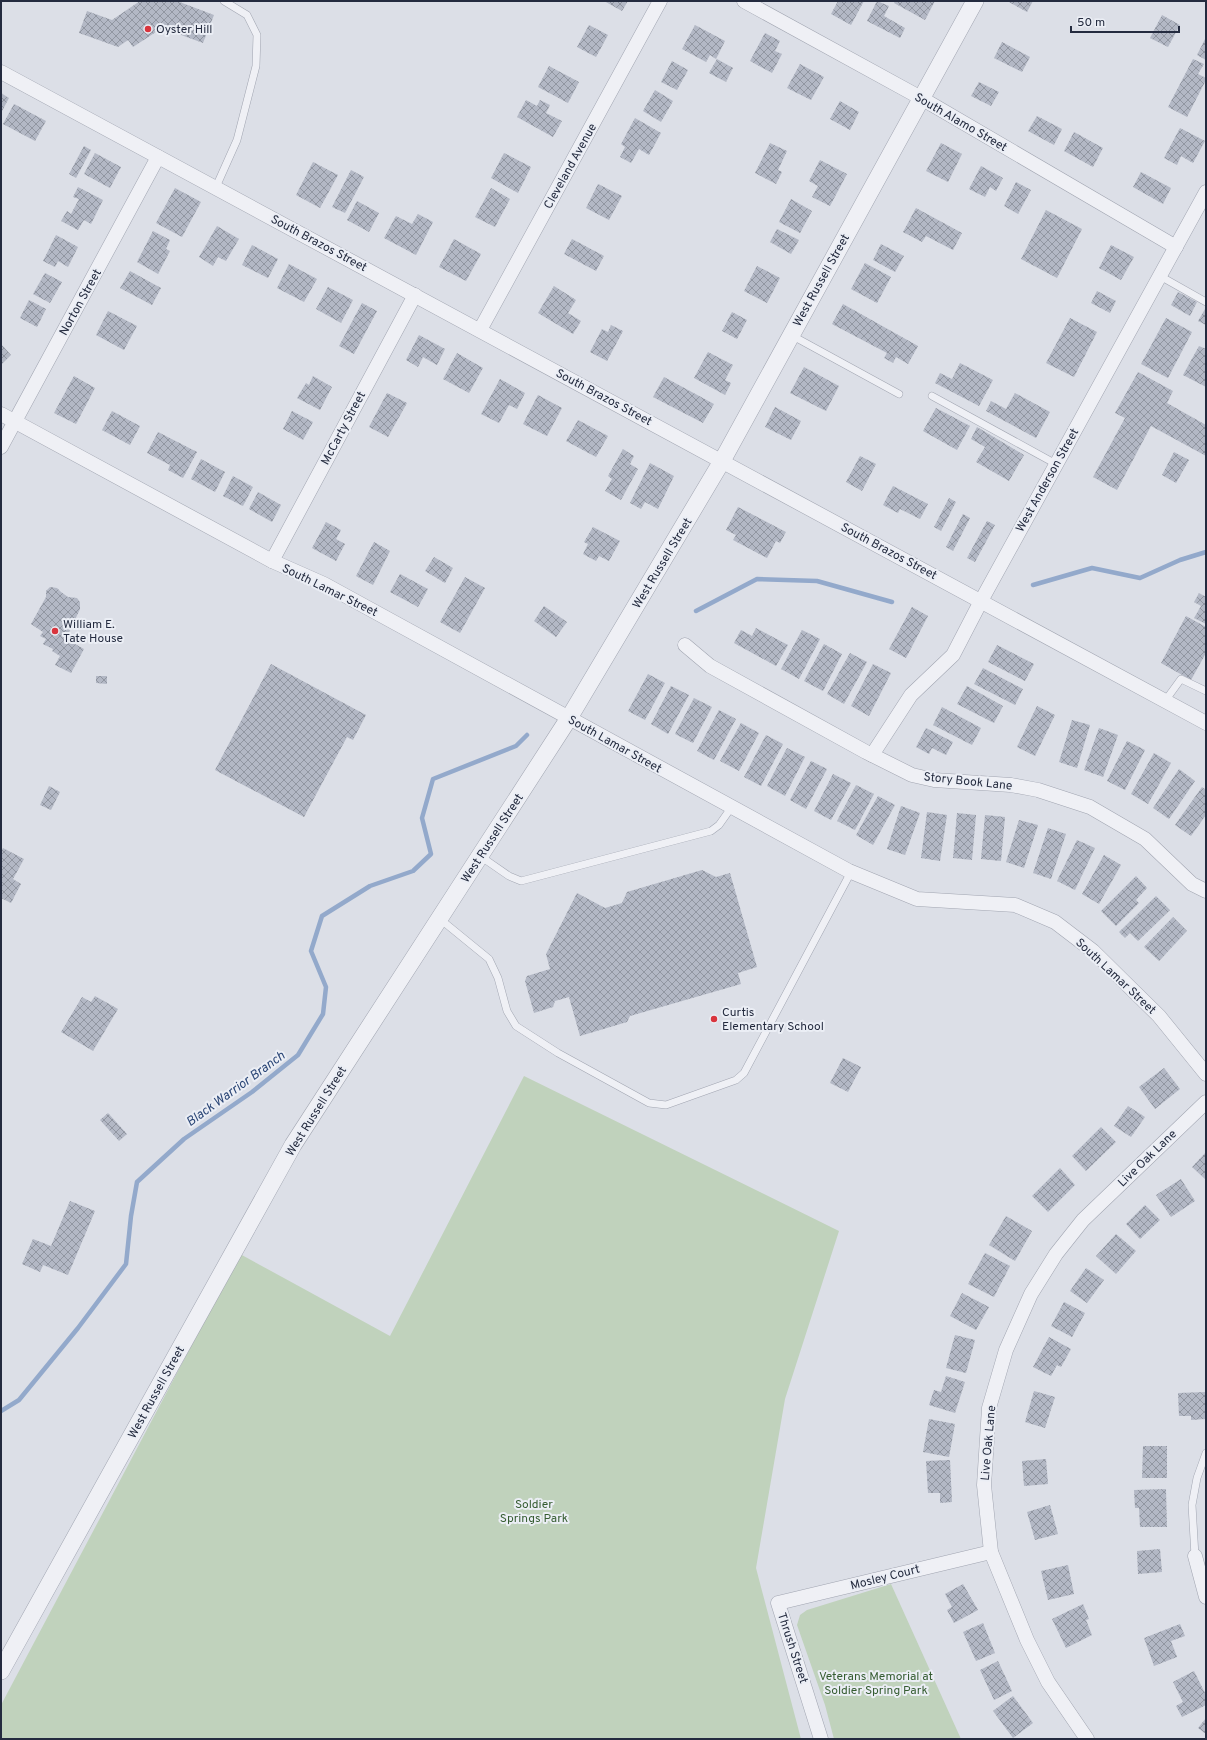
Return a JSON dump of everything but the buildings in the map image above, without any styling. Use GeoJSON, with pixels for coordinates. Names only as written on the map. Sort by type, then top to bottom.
{"type":"FeatureCollection","features":[{"type":"Feature","properties":{"kind":"street","name":"Cleveland Avenue"},"geometry":{"type":"LineString","coordinates":[[480,330],[660,1]]}},
{"type":"Feature","properties":{"kind":"street","name":"South Alamo Street"},"geometry":{"type":"LineString","coordinates":[[744,1],[921,98],[1176,246]]}},
{"type":"Feature","properties":{"kind":"street","name":"West Russell Street"},"geometry":{"type":"LineString","coordinates":[[1,1671],[293,1145],[569,718],[722,461],[975,1]]}},
{"type":"Feature","properties":{"kind":"street","name":"South Brazos Street"},"geometry":{"type":"LineString","coordinates":[[1,72],[1206,722]]}},
{"type":"Feature","properties":{"kind":"street","name":"Norton Street"},"geometry":{"type":"LineString","coordinates":[[1,447],[158,157]]}},
{"type":"Feature","properties":{"kind":"street","name":"West Anderson Street"},"geometry":{"type":"LineString","coordinates":[[872,755],[911,695],[953,655],[981,601],[1206,192]]}},
{"type":"Feature","properties":{"kind":"street","name":"McCarty Street"},"geometry":{"type":"LineString","coordinates":[[272,561],[415,295]]}},
{"type":"Feature","properties":{"kind":"street","name":"South Lamar Street"},"geometry":{"type":"LineString","coordinates":[[1,414],[272,561],[324,584],[731,808],[851,872],[917,899],[1015,905],[1055,922],[1093,951],[1159,1016],[1206,1074]]}},
{"type":"Feature","properties":{"kind":"street","name":"Story Book Lane"},"geometry":{"type":"LineString","coordinates":[[685,645],[710,666],[872,755],[912,775],[934,780],[1011,785],[1038,790],[1090,807],[1145,839],[1192,884],[1206,891]]}},
{"type":"Feature","properties":{"kind":"street","name":"Live Oak Lane"},"geometry":{"type":"LineString","coordinates":[[1087,1739],[1048,1682],[1027,1640],[991,1552],[984,1485],[989,1408],[1006,1350],[1031,1294],[1056,1254],[1083,1220],[1206,1102]]}},
{"type":"Feature","properties":{"kind":"street","name":"Mosley Court"},"geometry":{"type":"LineString","coordinates":[[778,1603],[991,1552]]}},
{"type":"Feature","properties":{"kind":"street"},"geometry":{"type":"LineString","coordinates":[[1195,1556],[1206,1597]]}},
{"type":"Feature","properties":{"kind":"street","name":"Thrush Street"},"geometry":{"type":"LineString","coordinates":[[778,1603],[821,1739]]}},
{"type":"Feature","properties":{"kind":"lane"},"geometry":{"type":"LineString","coordinates":[[216,187],[237,140],[256,66],[257,35],[247,15],[224,1]]}},
{"type":"Feature","properties":{"kind":"lane"},"geometry":{"type":"LineString","coordinates":[[1160,276],[1206,302]]}},
{"type":"Feature","properties":{"kind":"lane"},"geometry":{"type":"LineString","coordinates":[[790,335],[900,394]]}},
{"type":"Feature","properties":{"kind":"lane"},"geometry":{"type":"LineString","coordinates":[[932,396],[1056,464]]}},
{"type":"Feature","properties":{"kind":"lane"},"geometry":{"type":"LineString","coordinates":[[1165,700],[1181,679],[1206,691]]}},
{"type":"Feature","properties":{"kind":"lane"},"geometry":{"type":"LineString","coordinates":[[480,856],[509,876],[521,881],[711,831],[719,825],[731,808]]}},
{"type":"Feature","properties":{"kind":"lane"},"geometry":{"type":"LineString","coordinates":[[440,919],[489,959],[498,978],[506,1011],[516,1026],[558,1053],[649,1103],[666,1104],[736,1080],[744,1073],[851,872]]}},
{"type":"Feature","properties":{"kind":"lane"},"geometry":{"type":"LineString","coordinates":[[1195,1556],[1192,1505],[1197,1478],[1206,1453]]}},
{"type":"Feature","properties":{"kind":"green space","name":"Soldier Springs Park"},"geometry":{"type":"Polygon","coordinates":[[[524,1076],[839,1231],[785,1399],[756,1568],[801,1739],[1,1739],[1,1705],[240,1254],[390,1336],[524,1076]]]}},
{"type":"Feature","properties":{"kind":"green space","name":"Veterans Memorial at Soldier Spring Park"},"geometry":{"type":"Polygon","coordinates":[[[891,1584],[961,1739],[834,1739],[825,1705],[797,1625],[800,1615],[807,1610],[891,1584]]]}},
{"type":"Feature","properties":{"kind":"waterway","name":"Black Warrior Branch"},"geometry":{"type":"LineString","coordinates":[[1033,585],[1092,568],[1140,578],[1180,560],[1206,552]]}},
{"type":"Feature","properties":{"kind":"waterway","name":"Black Warrior Branch"},"geometry":{"type":"LineString","coordinates":[[696,611],[757,579],[817,581],[892,602]]}},
{"type":"Feature","properties":{"kind":"waterway","name":"Black Warrior Branch"},"geometry":{"type":"LineString","coordinates":[[1,1411],[19,1400],[78,1328],[126,1264],[131,1216],[137,1182],[184,1139],[252,1092],[298,1055],[323,1014],[326,987],[311,951],[322,916],[370,886],[413,871],[431,854],[422,818],[433,779],[516,746],[527,735]]}},
{"type":"Feature","properties":{"kind":"place","name":"Oyster Hill"},"geometry":{"type":"Point","coordinates":[148,29]}},
{"type":"Feature","properties":{"kind":"place","name":"William E. Tate House"},"geometry":{"type":"Point","coordinates":[55,631]}},
{"type":"Feature","properties":{"kind":"place","name":"Curtis Elementary School"},"geometry":{"type":"Point","coordinates":[714,1019]}}]}
